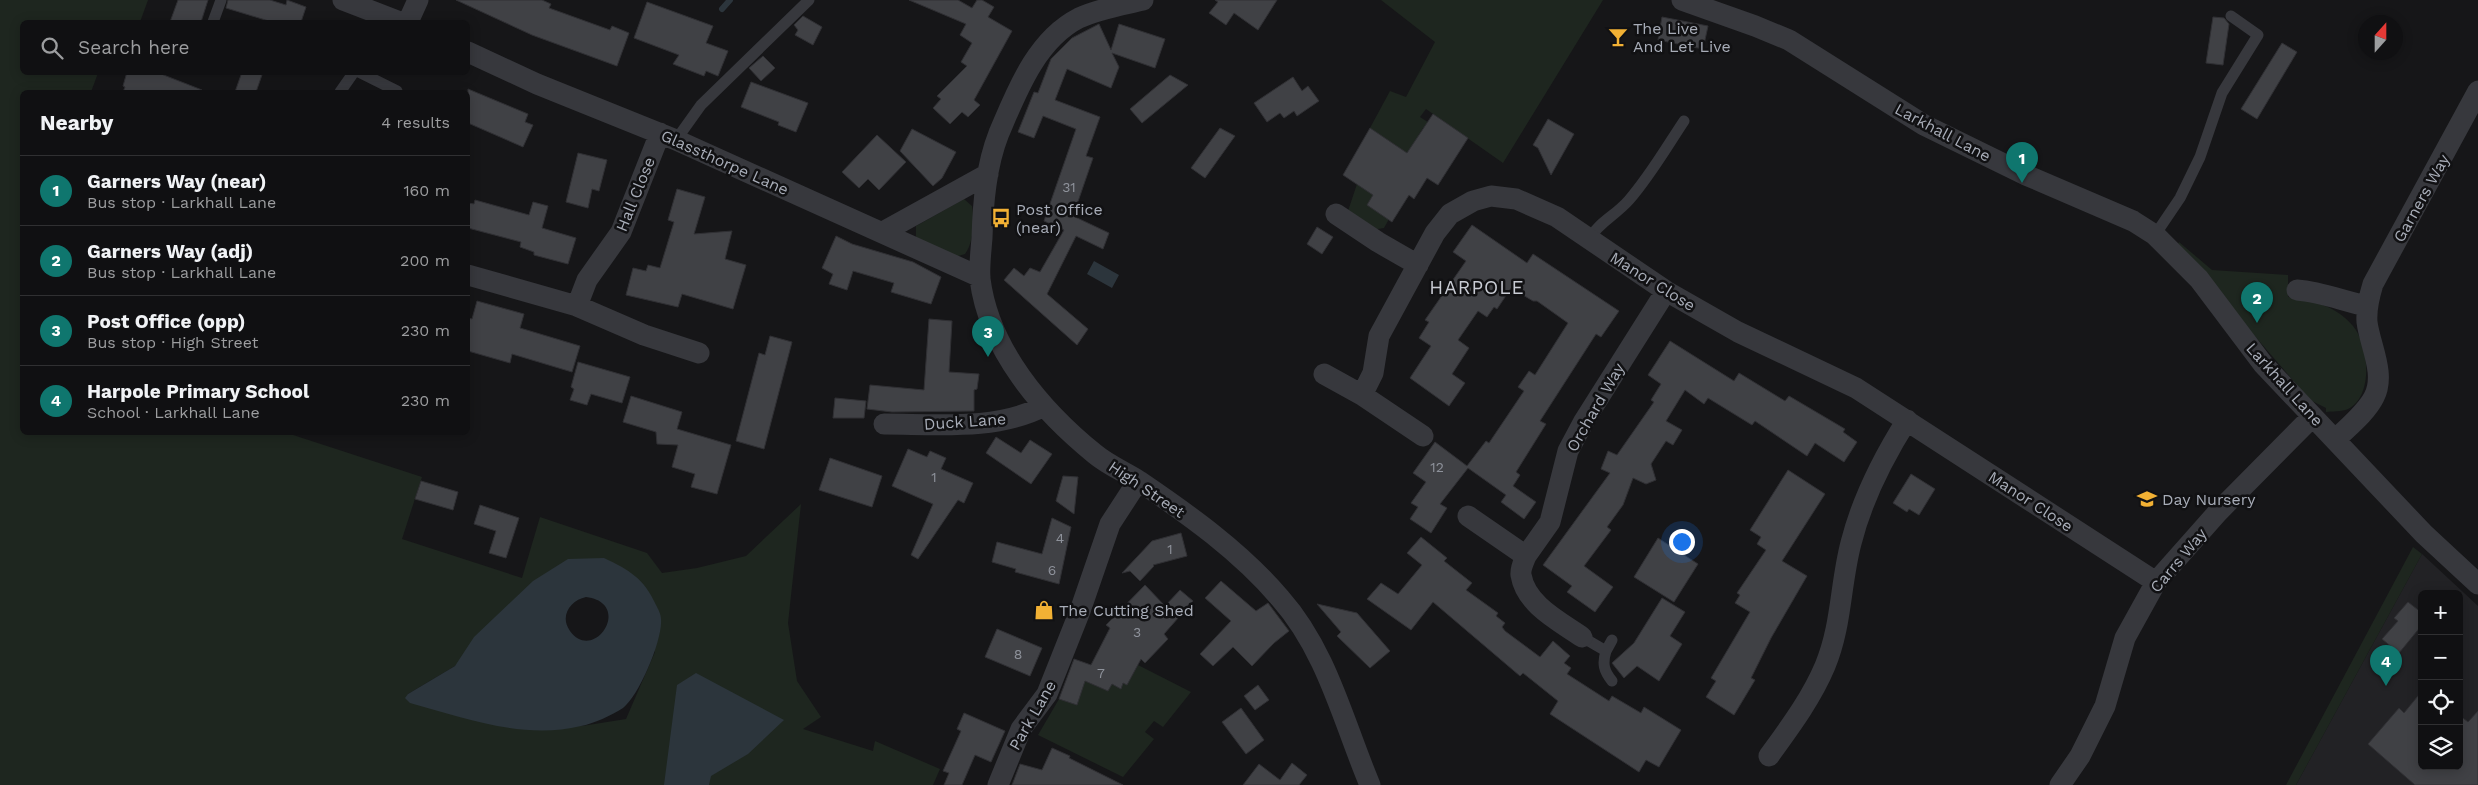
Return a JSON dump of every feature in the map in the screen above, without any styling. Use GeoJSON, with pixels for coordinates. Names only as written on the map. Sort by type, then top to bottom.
{"type":"FeatureCollection","features":[{"type":"Feature","properties":{"kind":"street"},"geometry":{"type":"LineString","coordinates":[[343,0],[372,17],[389,20]]}},
{"type":"Feature","properties":{"kind":"street"},"geometry":{"type":"LineString","coordinates":[[409,20],[418,0]]}},
{"type":"Feature","properties":{"kind":"street","name":"High Street"},"geometry":{"type":"LineString","coordinates":[[1143,0],[1082,17],[1064,27],[1038,55],[1014,98],[995,144],[988,174],[980,277],[984,300],[1004,349],[1023,379],[1044,406],[1097,456],[1138,481],[1214,534],[1281,599],[1318,652],[1370,785]]}},
{"type":"Feature","properties":{"kind":"street","name":"Larkhall Lane"},"geometry":{"type":"LineString","coordinates":[[1682,0],[1756,26],[1789,40],[1924,125],[2026,175],[2133,221],[2155,235],[2199,279],[2263,364],[2312,417],[2424,534],[2478,584]]}},
{"type":"Feature","properties":{"kind":"street","name":"Glassthorpe Lane"},"geometry":{"type":"LineString","coordinates":[[470,53],[537,84],[668,136],[980,277]]}},
{"type":"Feature","properties":{"kind":"street","name":"Garners Way"},"geometry":{"type":"LineString","coordinates":[[2335,440],[2374,397],[2378,381],[2377,364],[2369,333],[2367,306],[2373,284],[2478,91]]}},
{"type":"Feature","properties":{"kind":"street","name":"Hall Close"},"geometry":{"type":"LineString","coordinates":[[577,306],[587,280],[621,232],[668,136]]}},
{"type":"Feature","properties":{"kind":"street"},"geometry":{"type":"LineString","coordinates":[[883,232],[988,174]]}},
{"type":"Feature","properties":{"kind":"street","name":"Manor Close"},"geometry":{"type":"LineString","coordinates":[[1362,395],[1372,374],[1379,336],[1435,233],[1450,214],[1473,201],[1491,196],[1516,199],[1557,217],[1588,240],[1666,291],[1738,332],[1856,388],[2156,582]]}},
{"type":"Feature","properties":{"kind":"street"},"geometry":{"type":"LineString","coordinates":[[1336,214],[1378,242],[1418,265]]}},
{"type":"Feature","properties":{"kind":"street"},"geometry":{"type":"LineString","coordinates":[[470,276],[577,306],[644,335],[699,353]]}},
{"type":"Feature","properties":{"kind":"street"},"geometry":{"type":"LineString","coordinates":[[2297,290],[2320,292],[2343,301],[2367,306]]}},
{"type":"Feature","properties":{"kind":"street","name":"Orchard Way"},"geometry":{"type":"LineString","coordinates":[[1582,637],[1539,606],[1528,593],[1521,573],[1526,556],[1550,522],[1568,452],[1584,421],[1666,291]]}},
{"type":"Feature","properties":{"kind":"street"},"geometry":{"type":"LineString","coordinates":[[1324,374],[1362,395],[1424,436]]}},
{"type":"Feature","properties":{"kind":"street","name":"Duck Lane"},"geometry":{"type":"LineString","coordinates":[[884,424],[968,423],[1008,419],[1029,414],[1044,406]]}},
{"type":"Feature","properties":{"kind":"street","name":"Carrs Way"},"geometry":{"type":"LineString","coordinates":[[2060,785],[2080,756],[2105,706],[2125,638],[2156,582],[2218,512],[2312,417]]}},
{"type":"Feature","properties":{"kind":"street"},"geometry":{"type":"LineString","coordinates":[[1769,756],[1805,705],[1825,665],[1837,630],[1851,544],[1862,508],[1890,447],[1907,420]]}},
{"type":"Feature","properties":{"kind":"street","name":"Park Lane"},"geometry":{"type":"LineString","coordinates":[[998,785],[1021,729],[1048,694],[1080,611],[1110,524],[1138,481]]}},
{"type":"Feature","properties":{"kind":"street"},"geometry":{"type":"LineString","coordinates":[[1468,516],[1526,556]]}},
{"type":"Feature","properties":{"kind":"lane"},"geometry":{"type":"LineString","coordinates":[[214,20],[221,0]]}},
{"type":"Feature","properties":{"kind":"lane"},"geometry":{"type":"LineString","coordinates":[[668,136],[809,0]]}},
{"type":"Feature","properties":{"kind":"lane"},"geometry":{"type":"LineString","coordinates":[[2155,235],[2180,198],[2200,157],[2222,93],[2258,35],[2231,16]]}},
{"type":"Feature","properties":{"kind":"lane"},"geometry":{"type":"LineString","coordinates":[[341,90],[352,75]]}},
{"type":"Feature","properties":{"kind":"lane"},"geometry":{"type":"LineString","coordinates":[[365,75],[393,90]]}},
{"type":"Feature","properties":{"kind":"lane"},"geometry":{"type":"LineString","coordinates":[[1588,240],[1598,225],[1617,212],[1641,185],[1684,121]]}},
{"type":"Feature","properties":{"kind":"lane"},"geometry":{"type":"LineString","coordinates":[[1582,637],[1606,651]]}},
{"type":"Feature","properties":{"kind":"lane"},"geometry":{"type":"LineString","coordinates":[[1612,640],[1602,661],[1604,672],[1612,681]]}},
{"type":"Feature","properties":{"kind":"shaded area"},"geometry":{"type":"Polygon","coordinates":[[[0,0],[148,0],[141,20],[20,20],[20,75],[97,75],[92,90],[20,90],[20,435],[293,435],[422,477],[402,539],[522,578],[540,517],[647,553],[662,573],[697,568],[746,556],[801,504],[788,623],[797,681],[821,717],[803,729],[873,751],[875,741],[940,769],[933,785],[0,785],[0,0]],[[604,558],[455,666],[408,694],[582,726],[626,719],[655,652],[604,558]]]}},
{"type":"Feature","properties":{"kind":"shaded area"},"geometry":{"type":"Polygon","coordinates":[[[1381,0],[1603,0],[1503,163],[1426,109],[1420,117],[1434,126],[1423,128],[1418,136],[1421,138],[1383,178],[1367,205],[1389,219],[1384,228],[1372,230],[1348,211],[1357,184],[1360,146],[1365,137],[1394,155],[1398,147],[1370,128],[1390,91],[1406,97],[1435,42],[1381,0]]]}},
{"type":"Feature","properties":{"kind":"shaded area"},"geometry":{"type":"Polygon","coordinates":[[[964,199],[972,206],[973,217],[972,237],[965,254],[955,257],[916,238],[916,226],[964,199]]]}},
{"type":"Feature","properties":{"kind":"shaded area"},"geometry":{"type":"Polygon","coordinates":[[[2179,242],[2212,270],[2288,275],[2288,297],[2323,305],[2347,319],[2358,334],[2363,345],[2365,357],[2365,382],[2362,393],[2356,402],[2346,410],[2326,412],[2326,408],[2310,400],[2177,246],[2179,242]]]}},
{"type":"Feature","properties":{"kind":"shaded area"},"geometry":{"type":"Polygon","coordinates":[[[1094,261],[1119,275],[1112,288],[1087,274],[1094,261]]]}},
{"type":"Feature","properties":{"kind":"shaded area"},"geometry":{"type":"Polygon","coordinates":[[[2413,547],[2422,554],[2296,785],[2286,785],[2413,547]]]}},
{"type":"Feature","properties":{"kind":"shaded area"},"geometry":{"type":"Polygon","coordinates":[[[2422,554],[2461,590],[2418,590],[2418,770],[2463,770],[2463,592],[2478,606],[2478,785],[2296,785],[2422,554]]]}},
{"type":"Feature","properties":{"kind":"shaded area"},"geometry":{"type":"Polygon","coordinates":[[[604,558],[621,567],[641,581],[660,613],[661,628],[649,666],[636,692],[623,708],[586,725],[559,730],[516,729],[473,721],[410,703],[405,698],[408,694],[455,666],[474,637],[533,581],[568,559],[604,558]],[[586,597],[576,601],[568,610],[566,614],[567,625],[570,631],[580,639],[589,640],[598,636],[605,629],[608,619],[607,609],[600,602],[586,597]]]}},
{"type":"Feature","properties":{"kind":"shaded area"},"geometry":{"type":"Polygon","coordinates":[[[1138,665],[1191,692],[1163,727],[1154,721],[1145,732],[1154,739],[1123,777],[1038,735],[1059,699],[1077,705],[1085,681],[1108,691],[1112,684],[1121,688],[1123,683],[1127,685],[1138,665]]]}},
{"type":"Feature","properties":{"kind":"shaded area"},"geometry":{"type":"Polygon","coordinates":[[[696,673],[784,720],[748,754],[711,776],[709,785],[664,785],[677,685],[696,673]]]}},
{"type":"Feature","properties":{"kind":"building"},"geometry":{"type":"Polygon","coordinates":[[[178,0],[208,0],[202,20],[171,20],[178,0]]]}},
{"type":"Feature","properties":{"kind":"building"},"geometry":{"type":"Polygon","coordinates":[[[228,0],[270,0],[286,5],[287,0],[306,7],[302,20],[265,20],[226,8],[228,0]]]}},
{"type":"Feature","properties":{"kind":"building"},"geometry":{"type":"Polygon","coordinates":[[[456,0],[542,0],[551,4],[549,8],[610,30],[612,26],[629,33],[617,66],[532,35],[456,0]]]}},
{"type":"Feature","properties":{"kind":"building"},"geometry":{"type":"Polygon","coordinates":[[[909,0],[958,0],[972,8],[977,0],[982,0],[994,7],[988,17],[1012,31],[974,100],[980,105],[968,117],[962,112],[950,124],[933,108],[941,99],[937,96],[967,66],[961,62],[972,43],[960,35],[966,24],[909,0]]]}},
{"type":"Feature","properties":{"kind":"building"},"geometry":{"type":"Polygon","coordinates":[[[1215,0],[1277,0],[1258,30],[1234,13],[1226,25],[1209,13],[1218,2],[1215,0]]]}},
{"type":"Feature","properties":{"kind":"building"},"geometry":{"type":"Polygon","coordinates":[[[647,2],[713,26],[706,43],[728,51],[718,76],[706,71],[704,76],[673,64],[679,55],[634,38],[647,2]]]}},
{"type":"Feature","properties":{"kind":"building"},"geometry":{"type":"Polygon","coordinates":[[[803,16],[822,27],[813,45],[795,35],[798,30],[794,25],[803,16]]]}},
{"type":"Feature","properties":{"kind":"building"},"geometry":{"type":"Polygon","coordinates":[[[1662,17],[1708,26],[1703,49],[1658,40],[1662,17]]]}},
{"type":"Feature","properties":{"kind":"building"},"geometry":{"type":"Polygon","coordinates":[[[2213,17],[2224,18],[2229,24],[2223,65],[2206,63],[2213,17]]]}},
{"type":"Feature","properties":{"kind":"building"},"geometry":{"type":"Polygon","coordinates":[[[1099,24],[1111,50],[1119,24],[1165,39],[1155,68],[1112,53],[1119,67],[1111,88],[1067,69],[1055,100],[1100,117],[1086,156],[1093,158],[1073,216],[1109,233],[1103,249],[1076,236],[1047,294],[1088,329],[1077,345],[1004,280],[1014,268],[1024,276],[1030,268],[1040,272],[1064,230],[1044,221],[1076,129],[1043,116],[1034,138],[1018,132],[1034,92],[1038,93],[1051,59],[1072,38],[1099,24]]]}},
{"type":"Feature","properties":{"kind":"building"},"geometry":{"type":"Polygon","coordinates":[[[2282,43],[2297,52],[2257,119],[2241,109],[2282,43]]]}},
{"type":"Feature","properties":{"kind":"building"},"geometry":{"type":"Polygon","coordinates":[[[763,56],[775,68],[761,81],[749,68],[763,56]]]}},
{"type":"Feature","properties":{"kind":"building"},"geometry":{"type":"Polygon","coordinates":[[[126,75],[164,75],[202,90],[124,90],[125,87],[123,86],[126,75]]]}},
{"type":"Feature","properties":{"kind":"building"},"geometry":{"type":"Polygon","coordinates":[[[241,75],[262,75],[257,90],[236,90],[241,75]]]}},
{"type":"Feature","properties":{"kind":"building"},"geometry":{"type":"Polygon","coordinates":[[[1170,75],[1188,85],[1142,123],[1130,109],[1170,75]]]}},
{"type":"Feature","properties":{"kind":"building"},"geometry":{"type":"Polygon","coordinates":[[[1293,77],[1302,91],[1308,86],[1319,101],[1297,116],[1294,111],[1284,118],[1280,113],[1267,122],[1254,103],[1293,77]]]}},
{"type":"Feature","properties":{"kind":"building"},"geometry":{"type":"Polygon","coordinates":[[[751,82],[808,103],[796,132],[778,125],[779,122],[741,107],[751,82]]]}},
{"type":"Feature","properties":{"kind":"building"},"geometry":{"type":"Polygon","coordinates":[[[468,89],[528,114],[525,122],[533,125],[523,147],[470,124],[470,90],[468,89]]]}},
{"type":"Feature","properties":{"kind":"building"},"geometry":{"type":"Polygon","coordinates":[[[1433,114],[1468,138],[1438,185],[1427,178],[1414,199],[1409,195],[1392,222],[1367,205],[1373,195],[1343,175],[1370,128],[1407,153],[1433,114]]]}},
{"type":"Feature","properties":{"kind":"building"},"geometry":{"type":"Polygon","coordinates":[[[1548,119],[1574,134],[1551,175],[1538,148],[1533,145],[1548,119]]]}},
{"type":"Feature","properties":{"kind":"building"},"geometry":{"type":"Polygon","coordinates":[[[1220,128],[1235,136],[1205,178],[1191,168],[1220,128]]]}},
{"type":"Feature","properties":{"kind":"building"},"geometry":{"type":"Polygon","coordinates":[[[912,129],[956,152],[942,178],[933,186],[900,151],[912,129]]]}},
{"type":"Feature","properties":{"kind":"building"},"geometry":{"type":"Polygon","coordinates":[[[877,135],[906,162],[879,190],[868,179],[859,188],[842,172],[877,135]]]}},
{"type":"Feature","properties":{"kind":"building"},"geometry":{"type":"Polygon","coordinates":[[[578,153],[607,160],[599,191],[592,189],[588,208],[566,202],[578,153]]]}},
{"type":"Feature","properties":{"kind":"building"},"geometry":{"type":"Polygon","coordinates":[[[677,189],[705,197],[694,234],[732,231],[725,259],[746,265],[733,309],[682,294],[678,307],[626,295],[633,268],[646,271],[648,265],[660,268],[674,222],[668,220],[677,189]]]}},
{"type":"Feature","properties":{"kind":"building"},"geometry":{"type":"Polygon","coordinates":[[[475,200],[529,215],[533,202],[548,206],[542,228],[576,238],[568,264],[534,255],[534,252],[520,247],[521,242],[470,229],[470,203],[474,204],[475,200]]]}},
{"type":"Feature","properties":{"kind":"building"},"geometry":{"type":"Polygon","coordinates":[[[1472,225],[1527,263],[1533,254],[1619,311],[1601,337],[1596,334],[1540,421],[1546,424],[1516,472],[1520,475],[1513,486],[1536,502],[1524,519],[1501,502],[1506,495],[1468,468],[1440,504],[1447,508],[1431,533],[1410,519],[1418,507],[1411,503],[1426,482],[1413,473],[1435,442],[1467,466],[1486,441],[1489,443],[1524,391],[1518,387],[1529,371],[1535,375],[1568,323],[1537,301],[1533,301],[1511,288],[1497,309],[1494,307],[1487,317],[1478,311],[1458,340],[1469,348],[1452,374],[1465,383],[1449,406],[1410,378],[1431,346],[1419,338],[1429,322],[1425,320],[1466,261],[1453,252],[1472,225]]]}},
{"type":"Feature","properties":{"kind":"building"},"geometry":{"type":"Polygon","coordinates":[[[1317,227],[1333,237],[1322,254],[1307,244],[1317,227]]]}},
{"type":"Feature","properties":{"kind":"building"},"geometry":{"type":"Polygon","coordinates":[[[836,236],[852,244],[913,262],[941,277],[931,304],[891,292],[894,283],[853,271],[847,290],[829,284],[833,274],[822,268],[836,236]]]}},
{"type":"Feature","properties":{"kind":"building"},"geometry":{"type":"Polygon","coordinates":[[[477,301],[524,314],[520,328],[580,346],[572,372],[512,354],[510,363],[470,352],[470,318],[472,319],[477,301]]]}},
{"type":"Feature","properties":{"kind":"building"},"geometry":{"type":"Polygon","coordinates":[[[929,319],[952,321],[949,372],[979,374],[977,389],[974,390],[974,411],[892,412],[867,409],[870,385],[924,390],[929,319]]]}},
{"type":"Feature","properties":{"kind":"building"},"geometry":{"type":"Polygon","coordinates":[[[770,336],[792,342],[764,449],[736,441],[759,353],[765,355],[770,336]]]}},
{"type":"Feature","properties":{"kind":"building"},"geometry":{"type":"Polygon","coordinates":[[[1670,341],[1734,381],[1739,373],[1785,401],[1789,396],[1845,429],[1843,432],[1857,442],[1844,462],[1815,443],[1807,456],[1755,421],[1752,425],[1708,398],[1704,404],[1685,390],[1666,421],[1682,430],[1673,445],[1666,441],[1651,464],[1656,480],[1646,484],[1633,478],[1623,505],[1607,527],[1611,530],[1584,566],[1613,587],[1595,612],[1567,592],[1572,586],[1543,565],[1610,473],[1601,469],[1608,451],[1617,455],[1654,402],[1651,400],[1661,384],[1648,375],[1670,341]]]}},
{"type":"Feature","properties":{"kind":"building"},"geometry":{"type":"Polygon","coordinates":[[[578,362],[630,377],[622,403],[591,394],[587,405],[570,400],[574,389],[571,387],[578,362]]]}},
{"type":"Feature","properties":{"kind":"building"},"geometry":{"type":"Polygon","coordinates":[[[631,396],[682,412],[677,429],[731,445],[717,494],[691,487],[695,474],[672,467],[678,445],[657,444],[656,432],[623,422],[631,396]]]}},
{"type":"Feature","properties":{"kind":"building"},"geometry":{"type":"Polygon","coordinates":[[[835,398],[866,401],[864,418],[833,418],[835,398]]]}},
{"type":"Feature","properties":{"kind":"building"},"geometry":{"type":"Polygon","coordinates":[[[996,437],[1021,453],[1030,440],[1052,454],[1031,484],[986,453],[996,437]]]}},
{"type":"Feature","properties":{"kind":"building"},"geometry":{"type":"Polygon","coordinates":[[[908,449],[927,457],[930,451],[946,458],[941,469],[973,483],[964,503],[958,500],[918,559],[911,555],[933,504],[892,486],[908,449]]]}},
{"type":"Feature","properties":{"kind":"building"},"geometry":{"type":"Polygon","coordinates":[[[830,458],[882,476],[872,507],[819,490],[830,458]]]}},
{"type":"Feature","properties":{"kind":"building"},"geometry":{"type":"Polygon","coordinates":[[[1788,470],[1825,494],[1782,561],[1807,576],[1771,638],[1751,678],[1755,680],[1734,715],[1706,697],[1716,681],[1711,678],[1750,612],[1735,603],[1740,595],[1737,593],[1766,550],[1757,544],[1761,537],[1750,530],[1788,470]]]}},
{"type":"Feature","properties":{"kind":"building"},"geometry":{"type":"Polygon","coordinates":[[[1911,474],[1935,489],[1919,515],[1909,509],[1907,512],[1893,503],[1911,474]]]}},
{"type":"Feature","properties":{"kind":"building"},"geometry":{"type":"Polygon","coordinates":[[[1063,476],[1078,477],[1074,514],[1056,501],[1063,476]]]}},
{"type":"Feature","properties":{"kind":"building"},"geometry":{"type":"Polygon","coordinates":[[[421,481],[458,492],[453,510],[415,499],[421,481]]]}},
{"type":"Feature","properties":{"kind":"building"},"geometry":{"type":"Polygon","coordinates":[[[480,505],[519,518],[506,558],[489,553],[496,531],[474,524],[480,505]]]}},
{"type":"Feature","properties":{"kind":"building"},"geometry":{"type":"Polygon","coordinates":[[[1052,518],[1071,527],[1059,584],[1015,572],[1016,569],[992,562],[997,542],[1042,554],[1052,518]]]}},
{"type":"Feature","properties":{"kind":"building"},"geometry":{"type":"Polygon","coordinates":[[[1181,533],[1187,556],[1153,565],[1140,581],[1130,571],[1122,573],[1152,541],[1181,533]]]}},
{"type":"Feature","properties":{"kind":"building"},"geometry":{"type":"Polygon","coordinates":[[[1421,537],[1447,558],[1444,561],[1472,583],[1466,590],[1498,613],[1496,616],[1505,623],[1502,627],[1505,631],[1540,657],[1553,641],[1570,656],[1564,663],[1571,668],[1567,674],[1609,701],[1612,696],[1641,713],[1644,707],[1681,730],[1659,767],[1646,760],[1639,772],[1550,714],[1558,701],[1523,673],[1520,676],[1433,602],[1411,630],[1367,599],[1381,583],[1398,594],[1422,565],[1407,553],[1421,537]]]}},
{"type":"Feature","properties":{"kind":"building"},"geometry":{"type":"Polygon","coordinates":[[[1658,538],[1698,564],[1674,602],[1634,577],[1658,538]]]}},
{"type":"Feature","properties":{"kind":"building"},"geometry":{"type":"Polygon","coordinates":[[[1221,581],[1256,611],[1268,603],[1289,631],[1274,643],[1252,666],[1233,647],[1213,666],[1200,654],[1231,621],[1205,598],[1221,581]]]}},
{"type":"Feature","properties":{"kind":"building"},"geometry":{"type":"Polygon","coordinates":[[[1145,585],[1165,606],[1180,590],[1193,601],[1164,634],[1168,639],[1145,663],[1141,659],[1127,685],[1123,683],[1121,689],[1112,684],[1108,691],[1085,681],[1077,705],[1059,699],[1074,659],[1091,665],[1110,628],[1106,625],[1145,585]]]}},
{"type":"Feature","properties":{"kind":"building"},"geometry":{"type":"Polygon","coordinates":[[[1662,598],[1685,612],[1670,636],[1682,644],[1659,681],[1637,666],[1624,678],[1612,663],[1634,643],[1662,598]]]}},
{"type":"Feature","properties":{"kind":"building"},"geometry":{"type":"Polygon","coordinates":[[[2408,602],[2418,610],[2418,630],[2399,653],[2382,639],[2398,621],[2394,618],[2408,602]]]}},
{"type":"Feature","properties":{"kind":"building"},"geometry":{"type":"Polygon","coordinates":[[[1317,604],[1357,613],[1390,651],[1370,668],[1337,636],[1341,632],[1317,604]]]}},
{"type":"Feature","properties":{"kind":"building"},"geometry":{"type":"Polygon","coordinates":[[[997,629],[1042,648],[1030,676],[985,657],[997,629]]]}},
{"type":"Feature","properties":{"kind":"building"},"geometry":{"type":"Polygon","coordinates":[[[1258,685],[1269,700],[1255,710],[1244,696],[1258,685]]]}},
{"type":"Feature","properties":{"kind":"building"},"geometry":{"type":"Polygon","coordinates":[[[2418,696],[2418,770],[2463,770],[2463,718],[2468,722],[2478,711],[2478,785],[2415,785],[2368,744],[2399,708],[2404,713],[2418,696]]]}},
{"type":"Feature","properties":{"kind":"building"},"geometry":{"type":"Polygon","coordinates":[[[1241,708],[1264,740],[1246,754],[1222,722],[1241,708]]]}},
{"type":"Feature","properties":{"kind":"building"},"geometry":{"type":"Polygon","coordinates":[[[964,713],[1005,731],[991,762],[975,755],[962,785],[944,785],[949,773],[943,771],[961,731],[957,729],[964,713]]]}},
{"type":"Feature","properties":{"kind":"building"},"geometry":{"type":"Polygon","coordinates":[[[1052,748],[1123,785],[1012,785],[1020,764],[1042,770],[1052,748]]]}},
{"type":"Feature","properties":{"kind":"building"},"geometry":{"type":"Polygon","coordinates":[[[1292,763],[1307,775],[1299,785],[1243,785],[1259,764],[1280,780],[1292,763]]]}},
{"type":"Feature","properties":{"kind":"waterway"},"geometry":{"type":"LineString","coordinates":[[722,9],[730,0]]}},
{"type":"Feature","properties":{"kind":"place","name":"The Live And Let Live"},"geometry":{"type":"Point","coordinates":[1618,37]}},
{"type":"Feature","properties":{"kind":"place","name":"Garners Way (near)"},"geometry":{"type":"Point","coordinates":[2022,183]}},
{"type":"Feature","properties":{"kind":"place","name":"Post Office (near)"},"geometry":{"type":"Point","coordinates":[1001,218]}},
{"type":"Feature","properties":{"kind":"place","name":"Garners Way (adj)"},"geometry":{"type":"Point","coordinates":[2257,323]}},
{"type":"Feature","properties":{"kind":"place","name":"Post Office (opp)"},"geometry":{"type":"Point","coordinates":[988,357]}},
{"type":"Feature","properties":{"kind":"place","name":"Day Nursery"},"geometry":{"type":"Point","coordinates":[2147,499]}},
{"type":"Feature","properties":{"kind":"place","name":"The Cutting Shed"},"geometry":{"type":"Point","coordinates":[1044,610]}},
{"type":"Feature","properties":{"kind":"place","name":"Harpole Primary School"},"geometry":{"type":"Point","coordinates":[2386,686]}},
{"type":"Feature","properties":{"kind":"district","name":"HARPOLE"},"geometry":{"type":"Point","coordinates":[1477,287]}}]}
